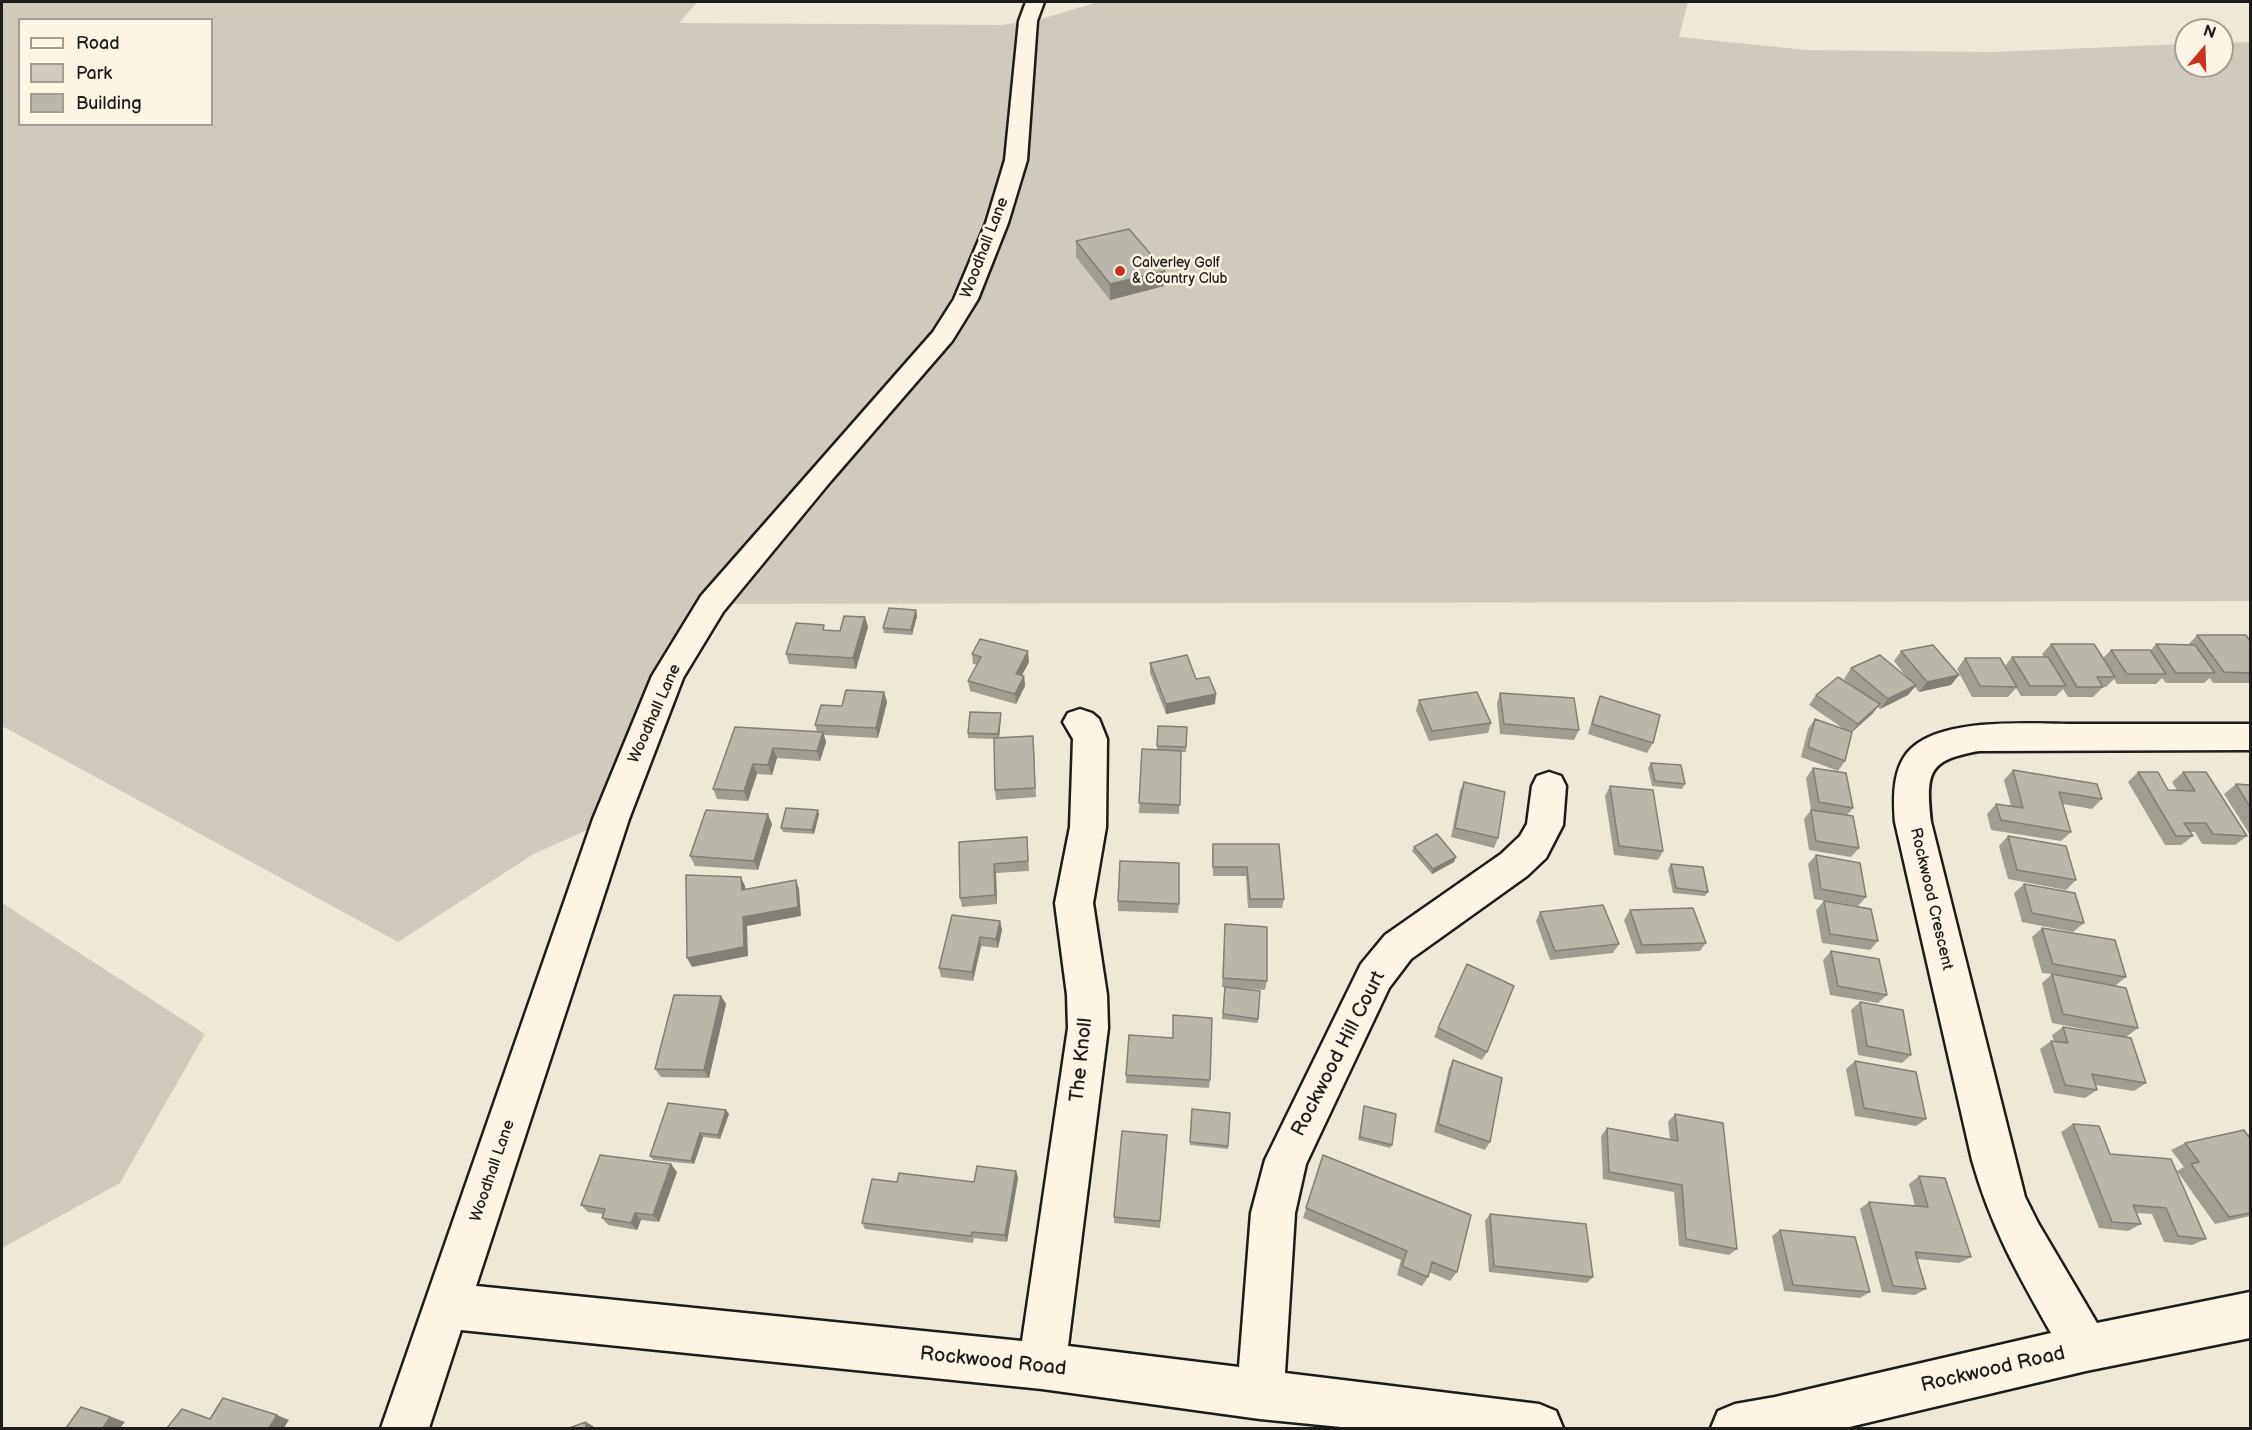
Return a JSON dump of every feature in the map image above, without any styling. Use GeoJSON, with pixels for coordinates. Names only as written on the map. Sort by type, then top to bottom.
{"type":"FeatureCollection","features":[{"type":"Feature","properties":{"kind":"street","name":"Woodhall Lane"},"geometry":{"type":"LineString","coordinates":[[405,1428],[610,819],[668,676],[712,604],[943,336],[966,299],[997,223],[1016,160],[1028,21],[1035,2]]}},
{"type":"Feature","properties":{"kind":"street","name":"The Knoll"},"geometry":{"type":"LineString","coordinates":[[1042,1366],[1089,1028],[1088,995],[1074,903],[1088,827],[1089,739],[1087,728],[1080,722]]}},
{"type":"Feature","properties":{"kind":"street","name":"Rockwood Crescent"},"geometry":{"type":"LineString","coordinates":[[2086,1348],[2022,1239],[2005,1201],[1993,1160],[1913,822],[1910,795],[1915,766],[1928,753],[1949,742],[1979,738],[2250,737]]}},
{"type":"Feature","properties":{"kind":"street","name":"Rockwood Hill Court"},"geometry":{"type":"LineString","coordinates":[[1260,1395],[1273,1213],[1286,1160],[1375,976],[1398,946],[1514,865],[1533,847],[1545,825],[1549,786]]}},
{"type":"Feature","properties":{"kind":"street","name":"Rockwood Road"},"geometry":{"type":"LineString","coordinates":[[446,1306],[1042,1366],[1539,1428]]}},
{"type":"Feature","properties":{"kind":"street","name":"Rockwood Road"},"geometry":{"type":"LineString","coordinates":[[1735,1428],[1775,1421],[2086,1348],[2250,1315]]}},
{"type":"Feature","properties":{"kind":"green space","name":"Calverley Golf & Country Club"},"geometry":{"type":"Polygon","coordinates":[[[2,2],[697,2],[679,23],[1002,25],[1045,18],[1098,2],[1688,2],[1679,37],[1806,50],[1992,52],[2174,44],[2174,78],[2234,78],[2234,43],[2250,42],[2250,601],[713,604],[611,819],[532,855],[398,942],[2,726],[2,2]]]}},
{"type":"Feature","properties":{"kind":"green space"},"geometry":{"type":"Polygon","coordinates":[[[2,903],[205,1034],[120,1183],[2,1248],[2,903]]]}},
{"type":"Feature","properties":{"kind":"building"},"geometry":{"type":"Polygon","coordinates":[[[1129,229],[1165,271],[1110,284],[1076,241],[1129,229]]]}},
{"type":"Feature","properties":{"kind":"building"},"geometry":{"type":"Polygon","coordinates":[[[889,608],[916,610],[911,630],[883,628],[889,608]]]}},
{"type":"Feature","properties":{"kind":"building"},"geometry":{"type":"Polygon","coordinates":[[[844,616],[865,617],[853,658],[786,654],[796,623],[824,625],[823,630],[840,631],[844,616]]]}},
{"type":"Feature","properties":{"kind":"building"},"geometry":{"type":"Polygon","coordinates":[[[2197,635],[2246,635],[2250,641],[2250,673],[2224,672],[2197,635]]]}},
{"type":"Feature","properties":{"kind":"building"},"geometry":{"type":"Polygon","coordinates":[[[980,639],[1028,651],[1016,674],[1024,676],[1015,694],[968,681],[981,657],[972,654],[980,639]]]}},
{"type":"Feature","properties":{"kind":"building"},"geometry":{"type":"Polygon","coordinates":[[[2051,644],[2094,644],[2115,677],[2097,677],[2103,687],[2077,687],[2051,644]]]}},
{"type":"Feature","properties":{"kind":"building"},"geometry":{"type":"Polygon","coordinates":[[[2156,644],[2195,645],[2215,673],[2176,673],[2156,644]]]}},
{"type":"Feature","properties":{"kind":"building"},"geometry":{"type":"Polygon","coordinates":[[[1933,645],[1959,675],[1927,682],[1901,651],[1933,645]]]}},
{"type":"Feature","properties":{"kind":"building"},"geometry":{"type":"Polygon","coordinates":[[[2111,650],[2150,650],[2166,674],[2127,674],[2111,650]]]}},
{"type":"Feature","properties":{"kind":"building"},"geometry":{"type":"Polygon","coordinates":[[[1187,655],[1196,679],[1209,677],[1216,694],[1166,704],[1150,663],[1187,655]]]}},
{"type":"Feature","properties":{"kind":"building"},"geometry":{"type":"Polygon","coordinates":[[[1880,655],[1916,685],[1888,699],[1851,668],[1880,655]]]}},
{"type":"Feature","properties":{"kind":"building"},"geometry":{"type":"Polygon","coordinates":[[[2012,657],[2048,657],[2066,686],[2030,686],[2012,657]]]}},
{"type":"Feature","properties":{"kind":"building"},"geometry":{"type":"Polygon","coordinates":[[[1965,658],[2000,658],[2017,687],[1980,686],[1965,658]]]}},
{"type":"Feature","properties":{"kind":"building"},"geometry":{"type":"Polygon","coordinates":[[[1838,677],[1880,704],[1858,724],[1816,695],[1838,677]]]}},
{"type":"Feature","properties":{"kind":"building"},"geometry":{"type":"Polygon","coordinates":[[[846,690],[884,692],[876,728],[815,725],[821,705],[842,706],[846,690]]]}},
{"type":"Feature","properties":{"kind":"building"},"geometry":{"type":"Polygon","coordinates":[[[1477,692],[1491,723],[1432,731],[1419,700],[1477,692]]]}},
{"type":"Feature","properties":{"kind":"building"},"geometry":{"type":"Polygon","coordinates":[[[1500,693],[1574,698],[1579,730],[1504,724],[1500,693]]]}},
{"type":"Feature","properties":{"kind":"building"},"geometry":{"type":"Polygon","coordinates":[[[1600,696],[1660,715],[1653,743],[1592,724],[1600,696]]]}},
{"type":"Feature","properties":{"kind":"building"},"geometry":{"type":"Polygon","coordinates":[[[970,712],[1001,713],[998,734],[968,733],[970,712]]]}},
{"type":"Feature","properties":{"kind":"building"},"geometry":{"type":"Polygon","coordinates":[[[1815,719],[1852,732],[1845,761],[1808,747],[1815,719]]]}},
{"type":"Feature","properties":{"kind":"building"},"geometry":{"type":"Polygon","coordinates":[[[1158,726],[1187,727],[1186,747],[1157,746],[1158,726]]]}},
{"type":"Feature","properties":{"kind":"building"},"geometry":{"type":"Polygon","coordinates":[[[735,727],[823,732],[817,751],[773,748],[768,765],[753,764],[744,791],[713,789],[735,727]]]}},
{"type":"Feature","properties":{"kind":"building"},"geometry":{"type":"Polygon","coordinates":[[[1033,736],[1035,788],[995,790],[994,738],[1033,736]]]}},
{"type":"Feature","properties":{"kind":"building"},"geometry":{"type":"Polygon","coordinates":[[[1142,749],[1181,751],[1180,805],[1139,803],[1142,749]]]}},
{"type":"Feature","properties":{"kind":"building"},"geometry":{"type":"Polygon","coordinates":[[[1651,763],[1681,765],[1685,784],[1655,781],[1651,763]]]}},
{"type":"Feature","properties":{"kind":"building"},"geometry":{"type":"Polygon","coordinates":[[[1813,768],[1846,773],[1853,808],[1819,802],[1813,768]]]}},
{"type":"Feature","properties":{"kind":"building"},"geometry":{"type":"Polygon","coordinates":[[[2013,770],[2097,784],[2102,799],[2059,792],[2071,832],[2001,820],[1996,804],[2023,808],[2013,770]]]}},
{"type":"Feature","properties":{"kind":"building"},"geometry":{"type":"Polygon","coordinates":[[[2138,772],[2158,772],[2168,790],[2195,791],[2183,772],[2206,772],[2247,836],[2213,834],[2206,823],[2184,823],[2193,836],[2176,836],[2138,772]]]}},
{"type":"Feature","properties":{"kind":"building"},"geometry":{"type":"Polygon","coordinates":[[[1464,782],[1505,792],[1498,838],[1455,828],[1464,782]]]}},
{"type":"Feature","properties":{"kind":"building"},"geometry":{"type":"Polygon","coordinates":[[[2236,784],[2250,785],[2250,807],[2236,784]]]}},
{"type":"Feature","properties":{"kind":"building"},"geometry":{"type":"Polygon","coordinates":[[[1610,786],[1653,790],[1663,851],[1619,846],[1610,786]]]}},
{"type":"Feature","properties":{"kind":"building"},"geometry":{"type":"Polygon","coordinates":[[[786,808],[818,810],[812,830],[781,828],[786,808]]]}},
{"type":"Feature","properties":{"kind":"building"},"geometry":{"type":"Polygon","coordinates":[[[706,810],[768,814],[754,861],[690,856],[706,810]]]}},
{"type":"Feature","properties":{"kind":"building"},"geometry":{"type":"Polygon","coordinates":[[[1811,810],[1853,816],[1859,848],[1816,841],[1811,810]]]}},
{"type":"Feature","properties":{"kind":"building"},"geometry":{"type":"Polygon","coordinates":[[[1437,834],[1456,857],[1433,869],[1414,847],[1437,834]]]}},
{"type":"Feature","properties":{"kind":"building"},"geometry":{"type":"Polygon","coordinates":[[[2008,836],[2066,846],[2076,880],[2017,870],[2008,836]]]}},
{"type":"Feature","properties":{"kind":"building"},"geometry":{"type":"Polygon","coordinates":[[[1027,837],[1028,861],[994,864],[995,895],[960,898],[959,842],[1027,837]]]}},
{"type":"Feature","properties":{"kind":"building"},"geometry":{"type":"Polygon","coordinates":[[[1213,844],[1279,844],[1284,899],[1250,899],[1247,867],[1213,867],[1213,844]]]}},
{"type":"Feature","properties":{"kind":"building"},"geometry":{"type":"Polygon","coordinates":[[[1816,855],[1860,863],[1866,897],[1821,889],[1816,855]]]}},
{"type":"Feature","properties":{"kind":"building"},"geometry":{"type":"Polygon","coordinates":[[[1120,861],[1179,863],[1179,904],[1118,901],[1120,861]]]}},
{"type":"Feature","properties":{"kind":"building"},"geometry":{"type":"Polygon","coordinates":[[[1671,864],[1703,867],[1708,892],[1676,888],[1671,864]]]}},
{"type":"Feature","properties":{"kind":"building"},"geometry":{"type":"Polygon","coordinates":[[[686,875],[741,877],[742,890],[796,880],[798,907],[743,917],[744,947],[687,958],[686,875]]]}},
{"type":"Feature","properties":{"kind":"building"},"geometry":{"type":"Polygon","coordinates":[[[2024,884],[2075,893],[2084,923],[2032,913],[2024,884]]]}},
{"type":"Feature","properties":{"kind":"building"},"geometry":{"type":"Polygon","coordinates":[[[1824,901],[1871,909],[1878,941],[1830,934],[1824,901]]]}},
{"type":"Feature","properties":{"kind":"building"},"geometry":{"type":"Polygon","coordinates":[[[1603,905],[1619,944],[1555,951],[1540,912],[1603,905]]]}},
{"type":"Feature","properties":{"kind":"building"},"geometry":{"type":"Polygon","coordinates":[[[1693,908],[1706,943],[1642,945],[1630,910],[1693,908]]]}},
{"type":"Feature","properties":{"kind":"building"},"geometry":{"type":"Polygon","coordinates":[[[952,915],[1000,921],[996,939],[980,937],[972,972],[939,968],[952,915]]]}},
{"type":"Feature","properties":{"kind":"building"},"geometry":{"type":"Polygon","coordinates":[[[1225,924],[1267,927],[1267,981],[1223,978],[1225,924]]]}},
{"type":"Feature","properties":{"kind":"building"},"geometry":{"type":"Polygon","coordinates":[[[2042,928],[2115,940],[2126,977],[2053,964],[2042,928]]]}},
{"type":"Feature","properties":{"kind":"building"},"geometry":{"type":"Polygon","coordinates":[[[1831,951],[1879,959],[1887,995],[1838,986],[1831,951]]]}},
{"type":"Feature","properties":{"kind":"building"},"geometry":{"type":"Polygon","coordinates":[[[1467,964],[1514,986],[1487,1052],[1438,1028],[1467,964]]]}},
{"type":"Feature","properties":{"kind":"building"},"geometry":{"type":"Polygon","coordinates":[[[2052,974],[2126,988],[2138,1028],[2063,1014],[2052,974]]]}},
{"type":"Feature","properties":{"kind":"building"},"geometry":{"type":"Polygon","coordinates":[[[1225,987],[1260,991],[1258,1019],[1223,1014],[1225,987]]]}},
{"type":"Feature","properties":{"kind":"building"},"geometry":{"type":"Polygon","coordinates":[[[674,995],[721,996],[704,1070],[655,1069],[674,995]]]}},
{"type":"Feature","properties":{"kind":"building"},"geometry":{"type":"Polygon","coordinates":[[[1860,1002],[1903,1010],[1911,1055],[1867,1046],[1860,1002]]]}},
{"type":"Feature","properties":{"kind":"building"},"geometry":{"type":"Polygon","coordinates":[[[1173,1015],[1212,1018],[1210,1080],[1126,1075],[1129,1035],[1173,1038],[1173,1015]]]}},
{"type":"Feature","properties":{"kind":"building"},"geometry":{"type":"Polygon","coordinates":[[[2063,1027],[2131,1038],[2146,1083],[2092,1074],[2097,1090],[2065,1085],[2051,1041],[2068,1043],[2063,1027]]]}},
{"type":"Feature","properties":{"kind":"building"},"geometry":{"type":"Polygon","coordinates":[[[1453,1060],[1502,1078],[1490,1142],[1438,1124],[1453,1060]]]}},
{"type":"Feature","properties":{"kind":"building"},"geometry":{"type":"Polygon","coordinates":[[[1855,1061],[1916,1072],[1926,1119],[1864,1108],[1855,1061]]]}},
{"type":"Feature","properties":{"kind":"building"},"geometry":{"type":"Polygon","coordinates":[[[668,1103],[726,1110],[718,1135],[700,1133],[691,1161],[650,1156],[668,1103]]]}},
{"type":"Feature","properties":{"kind":"building"},"geometry":{"type":"Polygon","coordinates":[[[1364,1106],[1396,1114],[1392,1145],[1360,1137],[1364,1106]]]}},
{"type":"Feature","properties":{"kind":"building"},"geometry":{"type":"Polygon","coordinates":[[[1192,1109],[1230,1113],[1228,1146],[1190,1142],[1192,1109]]]}},
{"type":"Feature","properties":{"kind":"building"},"geometry":{"type":"Polygon","coordinates":[[[1675,1114],[1723,1123],[1737,1249],[1686,1239],[1682,1185],[1609,1172],[1607,1128],[1678,1141],[1675,1114]]]}},
{"type":"Feature","properties":{"kind":"building"},"geometry":{"type":"Polygon","coordinates":[[[2073,1124],[2099,1126],[2110,1154],[2171,1159],[2206,1239],[2178,1236],[2166,1208],[2133,1205],[2141,1224],[2112,1222],[2073,1124]]]}},
{"type":"Feature","properties":{"kind":"building"},"geometry":{"type":"Polygon","coordinates":[[[2244,1130],[2250,1139],[2250,1213],[2229,1217],[2191,1164],[2199,1162],[2185,1143],[2244,1130]]]}},
{"type":"Feature","properties":{"kind":"building"},"geometry":{"type":"Polygon","coordinates":[[[1122,1131],[1167,1135],[1160,1221],[1114,1217],[1122,1131]]]}},
{"type":"Feature","properties":{"kind":"building"},"geometry":{"type":"Polygon","coordinates":[[[600,1155],[671,1164],[653,1215],[635,1213],[631,1223],[602,1218],[605,1209],[581,1205],[600,1155]]]}},
{"type":"Feature","properties":{"kind":"building"},"geometry":{"type":"Polygon","coordinates":[[[1323,1155],[1471,1215],[1457,1272],[1432,1262],[1428,1277],[1402,1266],[1407,1251],[1306,1208],[1323,1155]]]}},
{"type":"Feature","properties":{"kind":"building"},"geometry":{"type":"Polygon","coordinates":[[[977,1166],[1016,1171],[1005,1235],[972,1232],[971,1236],[862,1223],[872,1179],[897,1182],[899,1173],[974,1182],[977,1166]]]}},
{"type":"Feature","properties":{"kind":"building"},"geometry":{"type":"Polygon","coordinates":[[[1919,1176],[1945,1178],[1971,1257],[1915,1252],[1926,1289],[1893,1286],[1869,1202],[1928,1207],[1919,1176]]]}},
{"type":"Feature","properties":{"kind":"building"},"geometry":{"type":"Polygon","coordinates":[[[1490,1214],[1586,1224],[1593,1277],[1494,1266],[1490,1214]]]}},
{"type":"Feature","properties":{"kind":"building"},"geometry":{"type":"Polygon","coordinates":[[[1780,1230],[1855,1237],[1870,1292],[1793,1285],[1780,1230]]]}},
{"type":"Feature","properties":{"kind":"building"},"geometry":{"type":"Polygon","coordinates":[[[223,1398],[277,1415],[269,1428],[167,1428],[182,1409],[210,1419],[223,1398]]]}},
{"type":"Feature","properties":{"kind":"building"},"geometry":{"type":"Polygon","coordinates":[[[81,1407],[110,1417],[103,1428],[66,1428],[81,1407]]]}},
{"type":"Feature","properties":{"kind":"building"},"geometry":{"type":"Polygon","coordinates":[[[586,1422],[586,1428],[569,1428],[586,1422]]]}},
{"type":"Feature","properties":{"kind":"place","name":"Calverley Golf & Country Club"},"geometry":{"type":"Point","coordinates":[1120,271]}}]}
